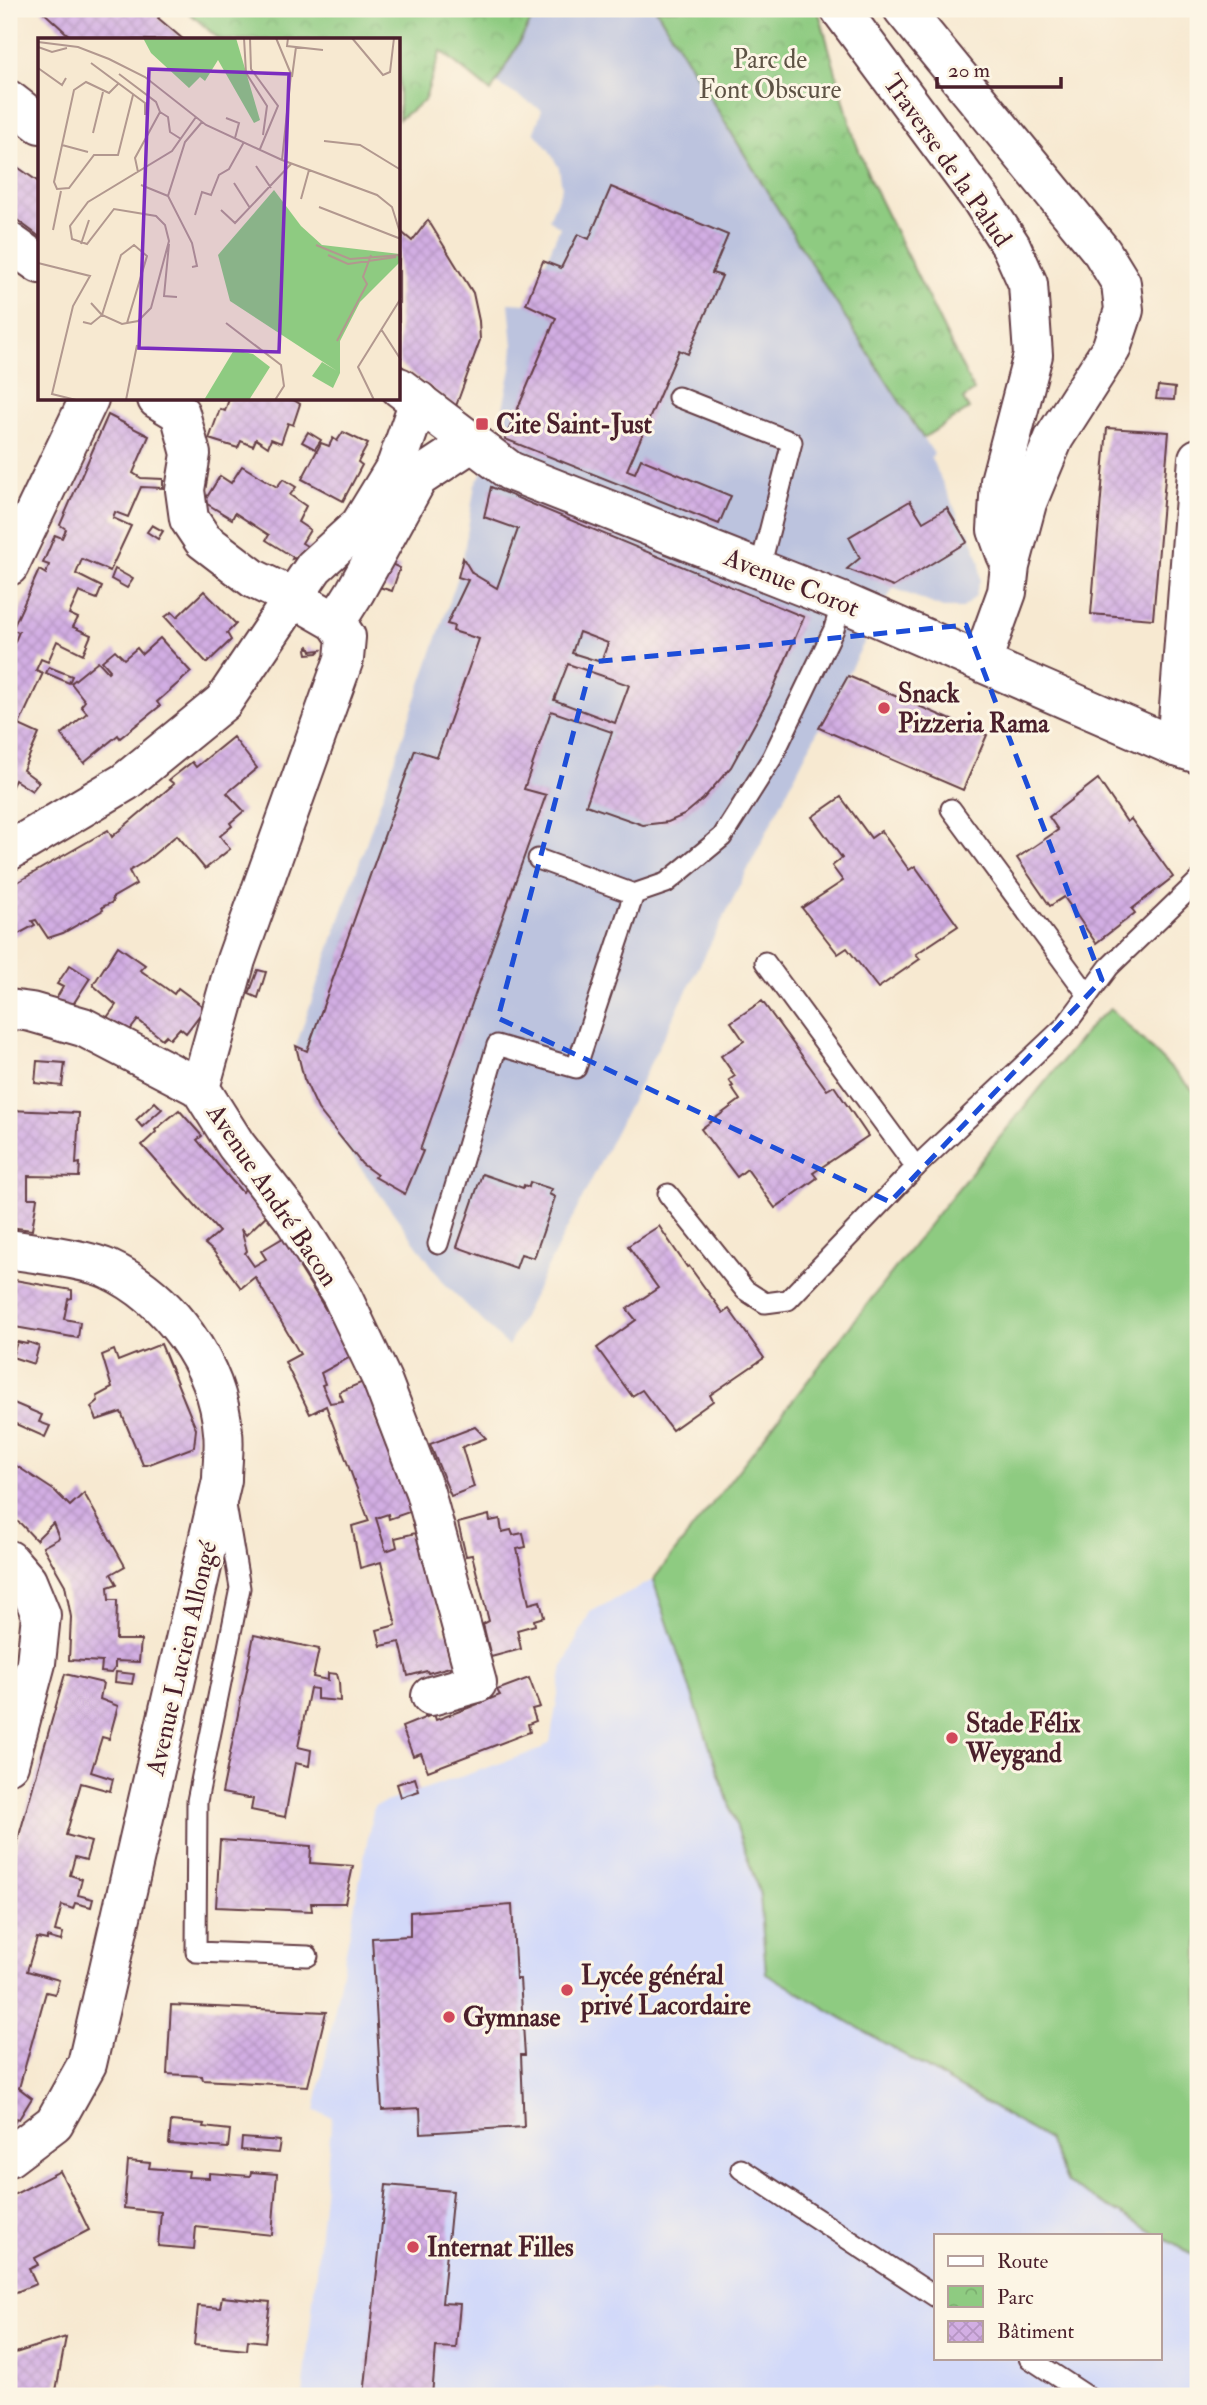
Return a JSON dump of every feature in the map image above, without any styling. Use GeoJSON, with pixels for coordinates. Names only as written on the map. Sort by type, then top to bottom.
{"type":"FeatureCollection","features":[{"type":"Feature","properties":{"kind":"street","name":"Traverse de la Palud"},"geometry":{"type":"LineString","coordinates":[[840,9],[982,201],[1011,246],[1028,284],[1033,355],[1000,481],[997,530],[1010,566]]}},
{"type":"Feature","properties":{"kind":"street","name":"Traverse de la Palud"},"geometry":{"type":"LineString","coordinates":[[903,9],[1102,252],[1121,283],[1124,310],[1111,349],[1054,439],[1027,503],[1010,566],[1007,592],[982,661]]}},
{"type":"Feature","properties":{"kind":"street"},"geometry":{"type":"LineString","coordinates":[[9,100],[38,122]]}},
{"type":"Feature","properties":{"kind":"street"},"geometry":{"type":"LineString","coordinates":[[9,242],[38,263]]}},
{"type":"Feature","properties":{"kind":"street"},"geometry":{"type":"LineString","coordinates":[[9,851],[125,782],[223,702],[314,567],[360,525],[396,466],[409,394]]}},
{"type":"Feature","properties":{"kind":"street","name":"Avenue Corot"},"geometry":{"type":"LineString","coordinates":[[409,394],[510,471],[760,568],[1187,751]]}},
{"type":"Feature","properties":{"kind":"street"},"geometry":{"type":"LineString","coordinates":[[9,566],[88,401]]}},
{"type":"Feature","properties":{"kind":"street"},"geometry":{"type":"LineString","coordinates":[[160,401],[180,414],[191,454],[185,490],[189,519],[202,540],[254,579],[336,622],[418,478],[471,443]]}},
{"type":"Feature","properties":{"kind":"street"},"geometry":{"type":"LineString","coordinates":[[1187,751],[1198,458]]}},
{"type":"Feature","properties":{"kind":"street","name":"Avenue André Bacon"},"geometry":{"type":"LineString","coordinates":[[336,622],[346,637],[344,659],[236,960],[200,1088],[236,1146],[293,1218],[341,1294],[382,1380],[425,1492],[477,1683],[431,1696]]}},
{"type":"Feature","properties":{"kind":"street"},"geometry":{"type":"LineString","coordinates":[[9,1009],[31,1012],[83,1027],[200,1088]]}},
{"type":"Feature","properties":{"kind":"street","name":"Avenue Lucien Allongé"},"geometry":{"type":"LineString","coordinates":[[9,1249],[107,1269],[163,1306],[211,1376],[223,1431],[222,1480],[87,2064],[54,2123],[9,2157]]}},
{"type":"Feature","properties":{"kind":"street"},"geometry":{"type":"LineString","coordinates":[[9,1560],[27,1581],[41,1615],[36,1663],[9,1764]]}},
{"type":"Feature","properties":{"kind":"lane"},"geometry":{"type":"LineString","coordinates":[[678,397],[792,442],[760,568]]}},
{"type":"Feature","properties":{"kind":"lane"},"geometry":{"type":"LineString","coordinates":[[538,859],[634,894],[666,883],[722,837],[772,758],[834,629],[842,602]]}},
{"type":"Feature","properties":{"kind":"lane"},"geometry":{"type":"LineString","coordinates":[[951,809],[1088,995]]}},
{"type":"Feature","properties":{"kind":"lane"},"geometry":{"type":"LineString","coordinates":[[668,1194],[745,1290],[765,1303],[788,1300],[916,1167],[1065,1026],[1109,967],[1198,881]]}},
{"type":"Feature","properties":{"kind":"lane"},"geometry":{"type":"LineString","coordinates":[[438,1244],[498,1045],[576,1068],[634,894]]}},
{"type":"Feature","properties":{"kind":"lane"},"geometry":{"type":"LineString","coordinates":[[765,962],[916,1167]]}},
{"type":"Feature","properties":{"kind":"lane"},"geometry":{"type":"LineString","coordinates":[[222,1480],[240,1588],[197,1801],[195,1952],[308,1956]]}},
{"type":"Feature","properties":{"kind":"lane"},"geometry":{"type":"LineString","coordinates":[[741,2169],[934,2296]]}},
{"type":"Feature","properties":{"kind":"lane"},"geometry":{"type":"LineString","coordinates":[[1031,2360],[1087,2396]]}},
{"type":"Feature","properties":{"kind":"highlighted area"},"geometry":{"type":"Polygon","coordinates":[[[966,625],[1102,980],[890,1202],[498,1018],[592,662],[966,625]]]}},
{"type":"Feature","properties":{"kind":"shaded area"},"geometry":{"type":"Polygon","coordinates":[[[538,9],[656,9],[815,270],[934,454],[931,458],[965,531],[969,531],[980,563],[980,580],[975,597],[963,608],[943,608],[893,588],[819,728],[508,1346],[445,1284],[318,1109],[304,1079],[296,1046],[458,577],[475,484],[511,426],[502,424],[513,346],[509,303],[526,304],[560,227],[549,219],[562,188],[559,168],[534,132],[542,110],[496,83],[538,9]]]}},
{"type":"Feature","properties":{"kind":"shaded area","name":"Lycée général privé Lacordaire"},"geometry":{"type":"Polygon","coordinates":[[[653,1580],[760,1895],[766,1973],[1048,2140],[1068,2183],[1157,2234],[934,2234],[934,2360],[1162,2360],[1162,2237],[1198,2258],[1198,2396],[303,2396],[332,2117],[315,2111],[374,1806],[539,1750],[550,1742],[563,1666],[590,1612],[653,1580]]]}},
{"type":"Feature","properties":{"kind":"green space"},"geometry":{"type":"Polygon","coordinates":[[[185,9],[538,9],[491,92],[441,51],[424,101],[401,118],[401,38],[218,38],[185,9]]]}},
{"type":"Feature","properties":{"kind":"green space","name":"Parc de Font Obscure"},"geometry":{"type":"Polygon","coordinates":[[[656,9],[818,9],[855,140],[872,184],[974,391],[963,399],[969,409],[923,438],[815,270],[656,9]]]}},
{"type":"Feature","properties":{"kind":"green space","name":"Stade Félix Weygand"},"geometry":{"type":"Polygon","coordinates":[[[1111,1009],[1198,1095],[1198,2258],[1162,2237],[1162,2234],[1156,2234],[1067,2183],[1048,2140],[766,1973],[760,1895],[653,1580],[938,1213],[1095,1021],[1111,1009]]]}},
{"type":"Feature","properties":{"kind":"building"},"geometry":{"type":"Polygon","coordinates":[[[40,9],[166,9],[158,18],[182,38],[72,38],[40,9]]]}},
{"type":"Feature","properties":{"kind":"building"},"geometry":{"type":"Polygon","coordinates":[[[9,161],[38,182],[38,236],[9,214],[9,161]]]}},
{"type":"Feature","properties":{"kind":"building"},"geometry":{"type":"Polygon","coordinates":[[[611,187],[728,235],[712,273],[722,276],[688,354],[679,350],[627,470],[635,473],[641,459],[731,496],[719,524],[505,439],[556,318],[526,304],[543,261],[561,268],[578,234],[589,239],[611,187]]]}},
{"type":"Feature","properties":{"kind":"building"},"geometry":{"type":"Polygon","coordinates":[[[428,220],[473,293],[480,340],[456,406],[401,365],[401,232],[412,241],[428,220]]]}},
{"type":"Feature","properties":{"kind":"building"},"geometry":{"type":"Polygon","coordinates":[[[1158,386],[1175,388],[1174,400],[1156,399],[1158,386]]]}},
{"type":"Feature","properties":{"kind":"building"},"geometry":{"type":"Polygon","coordinates":[[[228,401],[295,401],[300,404],[293,425],[288,423],[281,443],[271,439],[268,447],[256,439],[253,446],[241,441],[238,448],[209,439],[220,409],[225,411],[228,401]]]}},
{"type":"Feature","properties":{"kind":"building"},"geometry":{"type":"Polygon","coordinates":[[[108,415],[149,436],[133,473],[141,478],[163,479],[163,488],[141,487],[128,517],[115,512],[113,518],[131,526],[110,571],[82,559],[76,574],[102,587],[97,599],[79,592],[69,614],[78,618],[73,627],[91,635],[83,654],[57,641],[48,662],[41,659],[36,670],[43,673],[19,725],[39,734],[23,770],[39,782],[32,791],[15,780],[9,792],[9,643],[13,646],[19,632],[12,630],[39,570],[46,574],[49,565],[43,563],[55,535],[62,538],[66,529],[60,525],[108,415]]]}},
{"type":"Feature","properties":{"kind":"building"},"geometry":{"type":"Polygon","coordinates":[[[1107,428],[1169,432],[1153,619],[1091,614],[1107,428]]]}},
{"type":"Feature","properties":{"kind":"building"},"geometry":{"type":"Polygon","coordinates":[[[308,432],[321,440],[315,449],[302,442],[308,432]]]}},
{"type":"Feature","properties":{"kind":"building"},"geometry":{"type":"Polygon","coordinates":[[[343,432],[368,444],[358,462],[362,465],[343,501],[302,479],[321,443],[329,446],[333,438],[337,441],[343,432]]]}},
{"type":"Feature","properties":{"kind":"building"},"geometry":{"type":"Polygon","coordinates":[[[242,466],[277,487],[283,479],[296,487],[290,495],[306,506],[298,522],[310,530],[302,543],[312,549],[303,556],[292,559],[293,557],[266,540],[269,535],[235,513],[232,519],[204,502],[220,476],[231,483],[242,466]]]}},
{"type":"Feature","properties":{"kind":"building"},"geometry":{"type":"Polygon","coordinates":[[[491,487],[804,617],[770,696],[731,767],[703,799],[684,815],[668,822],[643,825],[586,805],[612,732],[551,711],[524,789],[546,795],[420,1150],[423,1151],[405,1194],[375,1177],[377,1175],[362,1164],[318,1109],[304,1079],[296,1046],[307,1051],[415,750],[437,757],[461,690],[479,639],[453,631],[454,626],[447,624],[468,580],[458,577],[463,558],[472,573],[497,588],[518,529],[484,517],[491,487]],[[579,632],[572,653],[601,662],[608,643],[579,632]],[[568,664],[554,700],[615,723],[629,685],[568,664]]]}},
{"type":"Feature","properties":{"kind":"building"},"geometry":{"type":"Polygon","coordinates":[[[910,501],[923,522],[947,508],[967,542],[893,587],[847,569],[860,558],[849,537],[910,501]]]}},
{"type":"Feature","properties":{"kind":"building"},"geometry":{"type":"Polygon","coordinates":[[[152,525],[163,531],[158,539],[147,532],[152,525]]]}},
{"type":"Feature","properties":{"kind":"building"},"geometry":{"type":"Polygon","coordinates":[[[385,561],[400,568],[392,591],[376,586],[385,561]]]}},
{"type":"Feature","properties":{"kind":"building"},"geometry":{"type":"Polygon","coordinates":[[[115,569],[133,579],[127,588],[111,579],[115,569]]]}},
{"type":"Feature","properties":{"kind":"building"},"geometry":{"type":"Polygon","coordinates":[[[204,591],[236,624],[227,633],[231,640],[207,663],[165,617],[172,612],[177,617],[204,591]]]}},
{"type":"Feature","properties":{"kind":"building"},"geometry":{"type":"Polygon","coordinates":[[[160,638],[191,672],[157,702],[160,706],[84,763],[61,735],[87,713],[81,706],[85,701],[71,683],[98,661],[108,672],[110,670],[102,661],[115,650],[124,659],[137,648],[142,654],[160,638]]]}},
{"type":"Feature","properties":{"kind":"building"},"geometry":{"type":"Polygon","coordinates":[[[309,646],[311,651],[321,650],[307,654],[306,649],[309,646]]]}},
{"type":"Feature","properties":{"kind":"building"},"geometry":{"type":"Polygon","coordinates":[[[49,667],[72,676],[69,683],[46,673],[49,667]]]}},
{"type":"Feature","properties":{"kind":"building"},"geometry":{"type":"Polygon","coordinates":[[[848,676],[987,735],[963,790],[819,728],[848,676]]]}},
{"type":"Feature","properties":{"kind":"building"},"geometry":{"type":"Polygon","coordinates":[[[233,737],[257,768],[227,793],[244,811],[220,836],[230,849],[205,869],[177,835],[129,871],[136,884],[112,898],[113,902],[102,907],[103,910],[63,933],[48,938],[36,920],[32,921],[35,925],[9,939],[9,887],[108,830],[112,837],[174,784],[169,780],[192,762],[196,767],[233,737]]]}},
{"type":"Feature","properties":{"kind":"building"},"geometry":{"type":"Polygon","coordinates":[[[1098,779],[1127,822],[1131,819],[1173,877],[1132,909],[1135,913],[1096,943],[1064,897],[1050,906],[1017,858],[1058,830],[1049,817],[1098,779]]]}},
{"type":"Feature","properties":{"kind":"building"},"geometry":{"type":"Polygon","coordinates":[[[841,797],[871,838],[881,831],[909,870],[915,866],[958,926],[916,954],[920,959],[878,988],[847,948],[838,954],[802,908],[843,881],[832,866],[842,858],[812,817],[841,797]]]}},
{"type":"Feature","properties":{"kind":"building"},"geometry":{"type":"Polygon","coordinates":[[[118,946],[145,965],[140,970],[174,994],[178,988],[205,1008],[186,1033],[180,1028],[170,1039],[166,1035],[162,1039],[138,1020],[127,1034],[106,1019],[116,1005],[93,985],[118,946]]]}},
{"type":"Feature","properties":{"kind":"building"},"geometry":{"type":"Polygon","coordinates":[[[70,965],[90,978],[70,1009],[53,1004],[63,987],[57,984],[70,965]]]}},
{"type":"Feature","properties":{"kind":"building"},"geometry":{"type":"Polygon","coordinates":[[[258,970],[266,972],[258,998],[249,994],[258,970]]]}},
{"type":"Feature","properties":{"kind":"building"},"geometry":{"type":"Polygon","coordinates":[[[762,1001],[827,1090],[834,1086],[868,1136],[813,1173],[817,1178],[775,1208],[747,1169],[737,1177],[701,1129],[740,1100],[729,1080],[735,1076],[721,1056],[744,1041],[731,1022],[762,1001]]]}},
{"type":"Feature","properties":{"kind":"building"},"geometry":{"type":"Polygon","coordinates":[[[37,1061],[65,1063],[62,1086],[35,1083],[37,1061]]]}},
{"type":"Feature","properties":{"kind":"building"},"geometry":{"type":"Polygon","coordinates":[[[155,1102],[162,1109],[142,1127],[136,1120],[155,1102]]]}},
{"type":"Feature","properties":{"kind":"building"},"geometry":{"type":"Polygon","coordinates":[[[9,1110],[79,1113],[76,1164],[80,1163],[79,1177],[28,1176],[28,1198],[37,1198],[32,1230],[9,1227],[9,1170],[16,1171],[17,1165],[14,1165],[15,1155],[9,1155],[9,1110]]]}},
{"type":"Feature","properties":{"kind":"building"},"geometry":{"type":"Polygon","coordinates":[[[179,1110],[202,1136],[197,1140],[219,1166],[242,1192],[247,1188],[269,1213],[246,1235],[241,1229],[247,1251],[245,1253],[254,1266],[266,1259],[261,1251],[288,1235],[305,1265],[300,1268],[336,1327],[358,1353],[321,1373],[325,1384],[322,1385],[330,1403],[343,1401],[339,1392],[368,1380],[381,1413],[374,1415],[400,1478],[418,1509],[389,1519],[388,1514],[376,1518],[386,1551],[397,1547],[395,1538],[424,1531],[427,1566],[443,1633],[449,1632],[457,1665],[408,1676],[400,1642],[381,1646],[377,1630],[396,1625],[381,1562],[360,1568],[352,1526],[369,1521],[326,1406],[310,1414],[285,1362],[300,1354],[255,1277],[241,1288],[205,1244],[219,1232],[142,1145],[179,1110]]]}},
{"type":"Feature","properties":{"kind":"building"},"geometry":{"type":"Polygon","coordinates":[[[482,1174],[523,1188],[524,1185],[529,1187],[530,1182],[552,1189],[549,1194],[555,1197],[534,1258],[521,1254],[516,1268],[457,1247],[482,1174]]]}},
{"type":"Feature","properties":{"kind":"building"},"geometry":{"type":"Polygon","coordinates":[[[659,1226],[723,1313],[729,1309],[764,1358],[710,1395],[713,1401],[672,1430],[642,1390],[632,1396],[597,1348],[636,1320],[627,1309],[658,1288],[628,1246],[659,1226]]]}},
{"type":"Feature","properties":{"kind":"building"},"geometry":{"type":"Polygon","coordinates":[[[9,1279],[72,1290],[72,1298],[68,1299],[64,1319],[80,1322],[78,1338],[9,1326],[9,1279]]]}},
{"type":"Feature","properties":{"kind":"building"},"geometry":{"type":"Polygon","coordinates":[[[17,1342],[39,1346],[34,1364],[12,1357],[17,1342]]]}},
{"type":"Feature","properties":{"kind":"building"},"geometry":{"type":"Polygon","coordinates":[[[161,1344],[196,1429],[194,1447],[143,1465],[121,1412],[97,1420],[91,1407],[98,1401],[97,1396],[112,1388],[102,1355],[114,1350],[118,1361],[161,1344]]]}},
{"type":"Feature","properties":{"kind":"building"},"geometry":{"type":"Polygon","coordinates":[[[9,1401],[42,1415],[39,1422],[50,1426],[45,1437],[9,1421],[9,1401]]]}},
{"type":"Feature","properties":{"kind":"building"},"geometry":{"type":"Polygon","coordinates":[[[475,1427],[486,1438],[462,1447],[474,1487],[451,1496],[430,1444],[475,1427]]]}},
{"type":"Feature","properties":{"kind":"building"},"geometry":{"type":"Polygon","coordinates":[[[9,1461],[55,1491],[70,1506],[84,1493],[125,1566],[111,1574],[117,1584],[108,1587],[109,1600],[117,1600],[116,1640],[141,1640],[139,1662],[115,1661],[115,1668],[111,1673],[101,1672],[102,1662],[69,1660],[71,1617],[65,1585],[43,1547],[59,1538],[53,1523],[36,1540],[21,1524],[9,1517],[9,1461]]]}},
{"type":"Feature","properties":{"kind":"building"},"geometry":{"type":"Polygon","coordinates":[[[489,1515],[490,1521],[500,1519],[502,1532],[511,1530],[513,1535],[523,1533],[526,1547],[517,1549],[529,1604],[540,1601],[544,1617],[534,1620],[535,1625],[517,1630],[521,1649],[491,1657],[483,1624],[489,1621],[472,1555],[466,1556],[458,1523],[489,1515]]]}},
{"type":"Feature","properties":{"kind":"building"},"geometry":{"type":"Polygon","coordinates":[[[254,1635],[319,1649],[313,1677],[328,1680],[328,1673],[337,1674],[339,1682],[340,1701],[317,1699],[317,1689],[310,1688],[298,1747],[311,1750],[309,1766],[295,1763],[285,1817],[251,1810],[253,1799],[222,1793],[254,1635]]]}},
{"type":"Feature","properties":{"kind":"building"},"geometry":{"type":"Polygon","coordinates":[[[116,1672],[134,1674],[132,1684],[115,1682],[116,1672]]]}},
{"type":"Feature","properties":{"kind":"building"},"geometry":{"type":"Polygon","coordinates":[[[65,1674],[103,1683],[100,1699],[118,1706],[109,1739],[102,1737],[91,1772],[113,1779],[110,1791],[81,1783],[66,1835],[91,1842],[86,1860],[75,1857],[70,1875],[82,1879],[78,1895],[93,1899],[91,1907],[75,1903],[73,1909],[62,1905],[55,1931],[63,1933],[61,1941],[47,1937],[47,1940],[37,1938],[27,1971],[59,1980],[55,1994],[46,1992],[19,2088],[32,2098],[19,2119],[16,2118],[13,2127],[9,2126],[9,1871],[65,1674]]]}},
{"type":"Feature","properties":{"kind":"building"},"geometry":{"type":"Polygon","coordinates":[[[529,1678],[540,1707],[532,1709],[536,1721],[528,1724],[530,1732],[428,1771],[421,1753],[413,1756],[402,1727],[434,1714],[436,1720],[468,1708],[500,1695],[497,1690],[529,1678]]]}},
{"type":"Feature","properties":{"kind":"building"},"geometry":{"type":"Polygon","coordinates":[[[415,1778],[419,1791],[401,1797],[397,1784],[415,1778]]]}},
{"type":"Feature","properties":{"kind":"building"},"geometry":{"type":"Polygon","coordinates":[[[220,1840],[311,1846],[310,1863],[353,1866],[345,1903],[311,1903],[312,1911],[216,1907],[220,1840]]]}},
{"type":"Feature","properties":{"kind":"building","name":"Gymnase"},"geometry":{"type":"Polygon","coordinates":[[[512,1905],[516,1979],[520,1979],[525,2055],[521,2055],[524,2127],[421,2133],[420,2108],[382,2110],[372,1938],[410,1936],[410,1912],[512,1905]]]}},
{"type":"Feature","properties":{"kind":"building"},"geometry":{"type":"Polygon","coordinates":[[[171,2005],[326,2012],[308,2086],[203,2080],[202,2076],[167,2074],[171,2005]]]}},
{"type":"Feature","properties":{"kind":"building"},"geometry":{"type":"Polygon","coordinates":[[[171,2121],[230,2130],[228,2148],[169,2144],[171,2121]]]}},
{"type":"Feature","properties":{"kind":"building"},"geometry":{"type":"Polygon","coordinates":[[[242,2138],[280,2141],[278,2153],[241,2150],[242,2138]]]}},
{"type":"Feature","properties":{"kind":"building"},"geometry":{"type":"Polygon","coordinates":[[[128,2161],[150,2163],[149,2168],[189,2171],[188,2177],[209,2178],[209,2173],[250,2176],[251,2172],[277,2174],[272,2235],[196,2227],[194,2249],[158,2246],[161,2212],[124,2208],[128,2161]]]}},
{"type":"Feature","properties":{"kind":"building"},"geometry":{"type":"Polygon","coordinates":[[[60,2171],[89,2230],[35,2258],[38,2265],[29,2269],[36,2284],[14,2293],[9,2280],[9,2197],[60,2171]]]}},
{"type":"Feature","properties":{"kind":"building","name":"Internat Filles"},"geometry":{"type":"Polygon","coordinates":[[[386,2185],[453,2191],[442,2303],[460,2304],[456,2348],[436,2347],[432,2396],[364,2396],[386,2185]]]}},
{"type":"Feature","properties":{"kind":"building"},"geometry":{"type":"Polygon","coordinates":[[[222,2297],[270,2302],[265,2342],[248,2340],[247,2350],[194,2345],[198,2306],[220,2308],[222,2297]]]}},
{"type":"Feature","properties":{"kind":"building"},"geometry":{"type":"Polygon","coordinates":[[[66,2337],[55,2396],[9,2396],[9,2355],[66,2337]]]}},
{"type":"Feature","properties":{"kind":"place","name":"Cite Saint-Just"},"geometry":{"type":"Point","coordinates":[482,424]}},
{"type":"Feature","properties":{"kind":"place","name":"Snack Pizzeria Rama"},"geometry":{"type":"Point","coordinates":[884,708]}},
{"type":"Feature","properties":{"kind":"place","name":"Stade Félix Weygand"},"geometry":{"type":"Point","coordinates":[952,1738]}},
{"type":"Feature","properties":{"kind":"place","name":"Lycée général privé Lacordaire"},"geometry":{"type":"Point","coordinates":[567,1990]}},
{"type":"Feature","properties":{"kind":"place","name":"Gymnase"},"geometry":{"type":"Point","coordinates":[449,2017]}},
{"type":"Feature","properties":{"kind":"place","name":"Internat Filles"},"geometry":{"type":"Point","coordinates":[413,2247]}}]}
